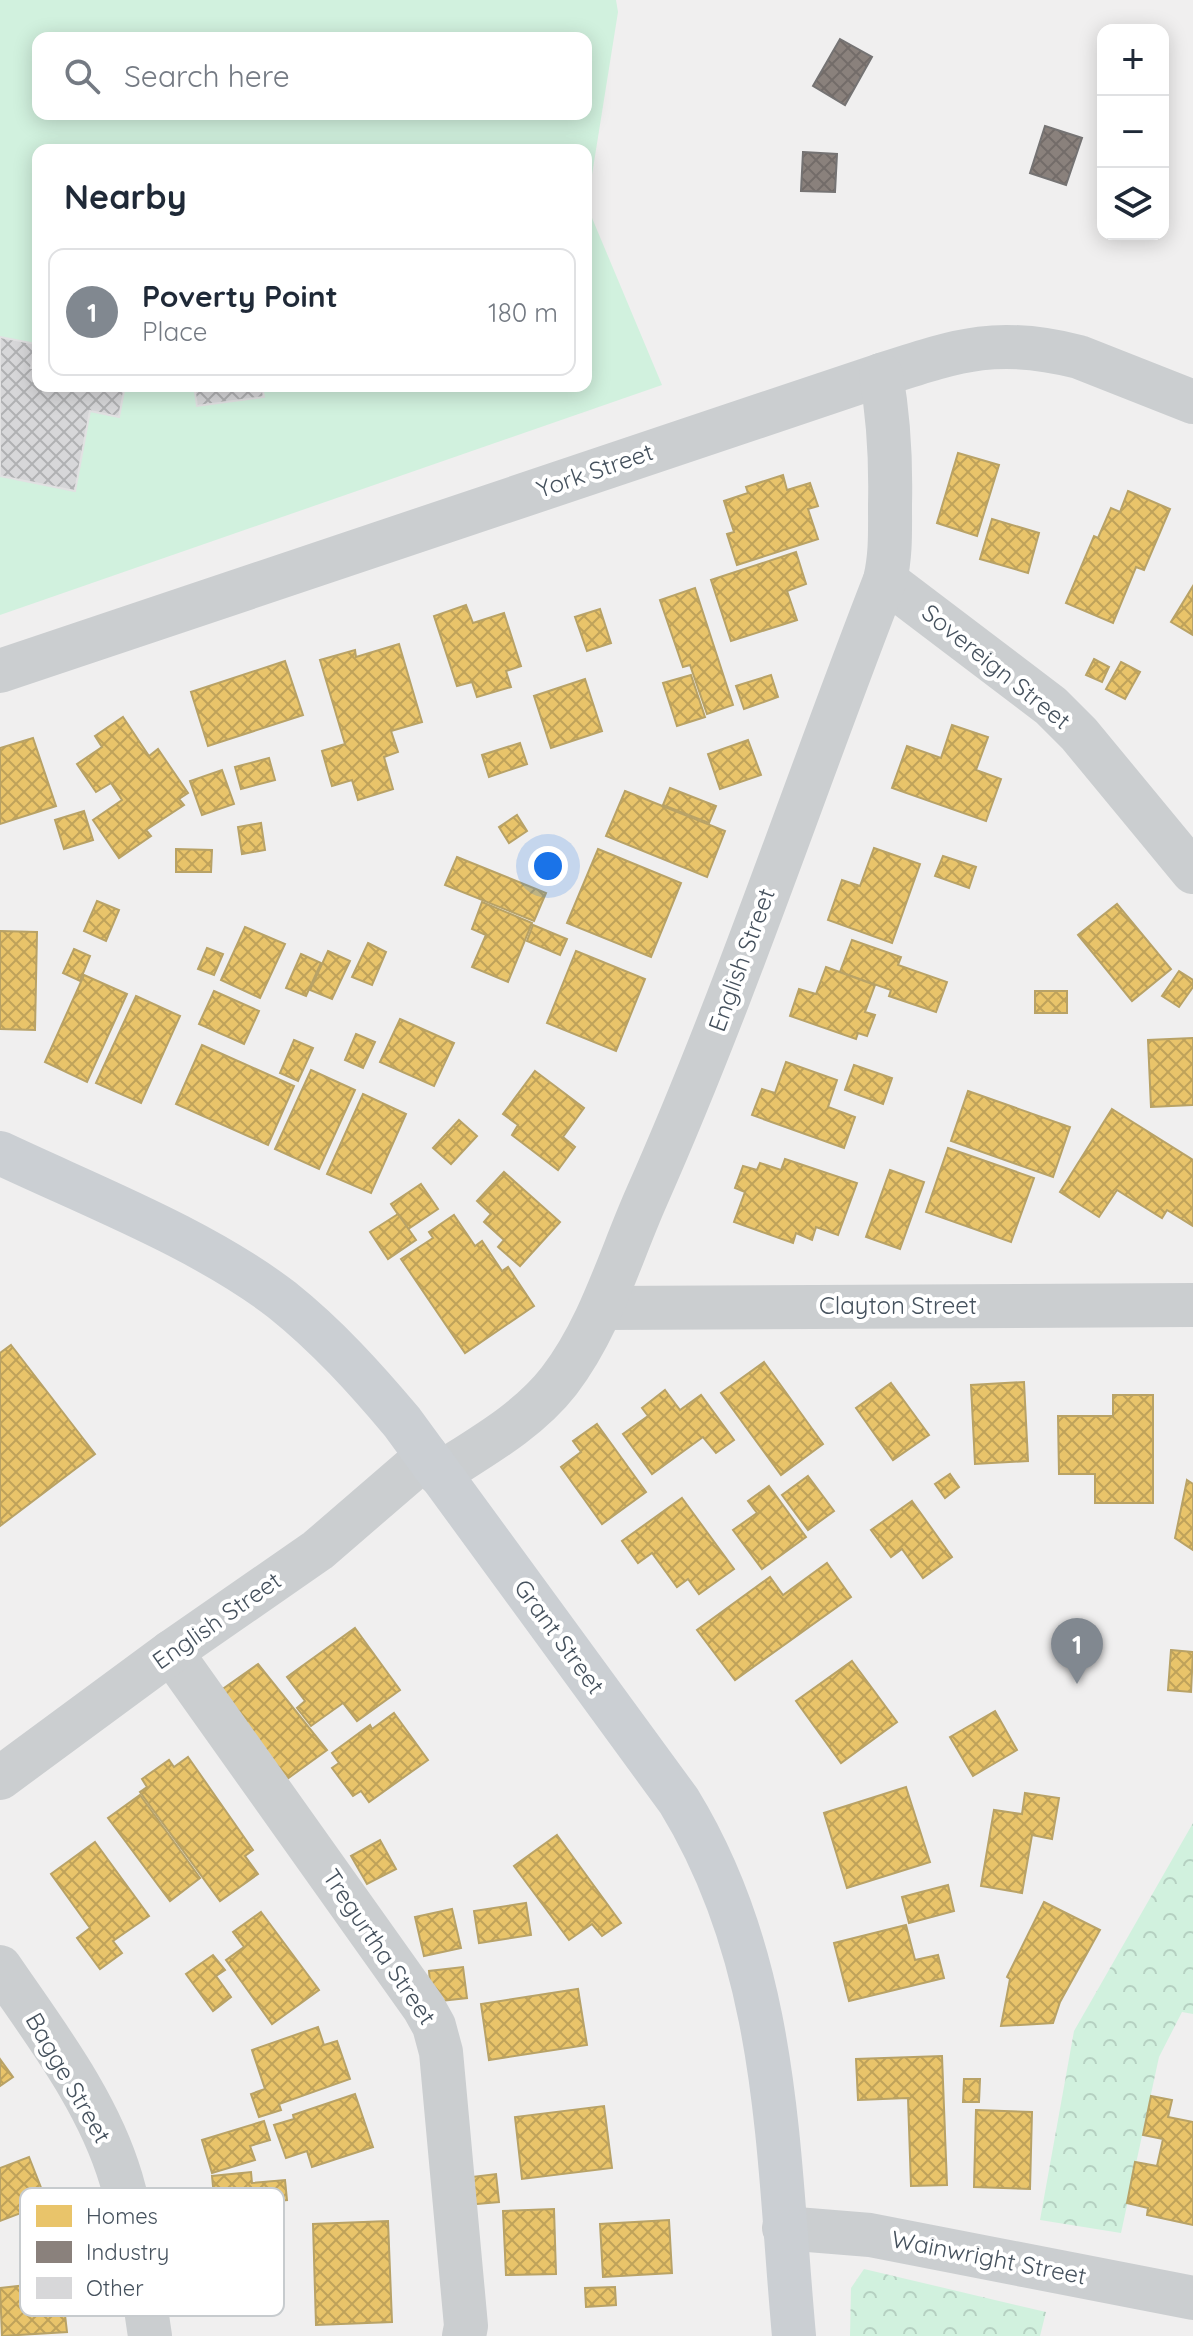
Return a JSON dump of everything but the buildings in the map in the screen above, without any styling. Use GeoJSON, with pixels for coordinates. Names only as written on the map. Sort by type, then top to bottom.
{"type":"FeatureCollection","features":[{"type":"Feature","properties":{"kind":"main road","name":"Grant Street"},"geometry":{"type":"LineString","coordinates":[[0,1153],[227,1264],[281,1300],[351,1362],[402,1422],[679,1801],[714,1866],[745,1947],[761,2013],[777,2117],[794,2336]]}},
{"type":"Feature","properties":{"kind":"street","name":"York Street"},"geometry":{"type":"LineString","coordinates":[[0,671],[881,375],[973,348],[1043,348],[1079,357],[1193,402]]}},
{"type":"Feature","properties":{"kind":"street","name":"English Street"},"geometry":{"type":"LineString","coordinates":[[0,1778],[433,1465],[518,1420],[548,1393],[573,1360],[602,1308],[702,1065],[885,580],[890,550],[891,463],[881,375]]}},
{"type":"Feature","properties":{"kind":"street","name":"Sovereign Street"},"geometry":{"type":"LineString","coordinates":[[885,580],[1051,706],[1079,734],[1193,872]]}},
{"type":"Feature","properties":{"kind":"street","name":"Clayton Street"},"geometry":{"type":"LineString","coordinates":[[602,1308],[1193,1305]]}},
{"type":"Feature","properties":{"kind":"street","name":"Tregurtha Street"},"geometry":{"type":"LineString","coordinates":[[171,1652],[434,2026],[443,2068],[464,2336]]}},
{"type":"Feature","properties":{"kind":"street","name":"Bagge Street"},"geometry":{"type":"LineString","coordinates":[[0,1967],[68,2068],[112,2154],[122,2188]]}},
{"type":"Feature","properties":{"kind":"street","name":"Wainwright Street"},"geometry":{"type":"LineString","coordinates":[[784,2228],[870,2235],[1193,2298]]}},
{"type":"Feature","properties":{"kind":"street","name":"Bagge Street"},"geometry":{"type":"LineString","coordinates":[[147,2316],[150,2336]]}},
{"type":"Feature","properties":{"kind":"green space"},"geometry":{"type":"Polygon","coordinates":[[[0,0],[616,0],[618,12],[592,175],[592,144],[32,144],[32,392],[592,392],[592,218],[662,385],[0,615],[0,0]]]}},
{"type":"Feature","properties":{"kind":"green space"},"geometry":{"type":"Polygon","coordinates":[[[1193,1823],[1193,2014],[1182,2012],[1159,2057],[1121,2233],[1040,2220],[1074,2031],[1193,1823]]]}},
{"type":"Feature","properties":{"kind":"green space"},"geometry":{"type":"Polygon","coordinates":[[[864,2269],[1046,2312],[1040,2336],[850,2336],[851,2288],[864,2269]]]}},
{"type":"Feature","properties":{"kind":"place","name":"Poverty Point"},"geometry":{"type":"Point","coordinates":[1077,1684]}}]}
